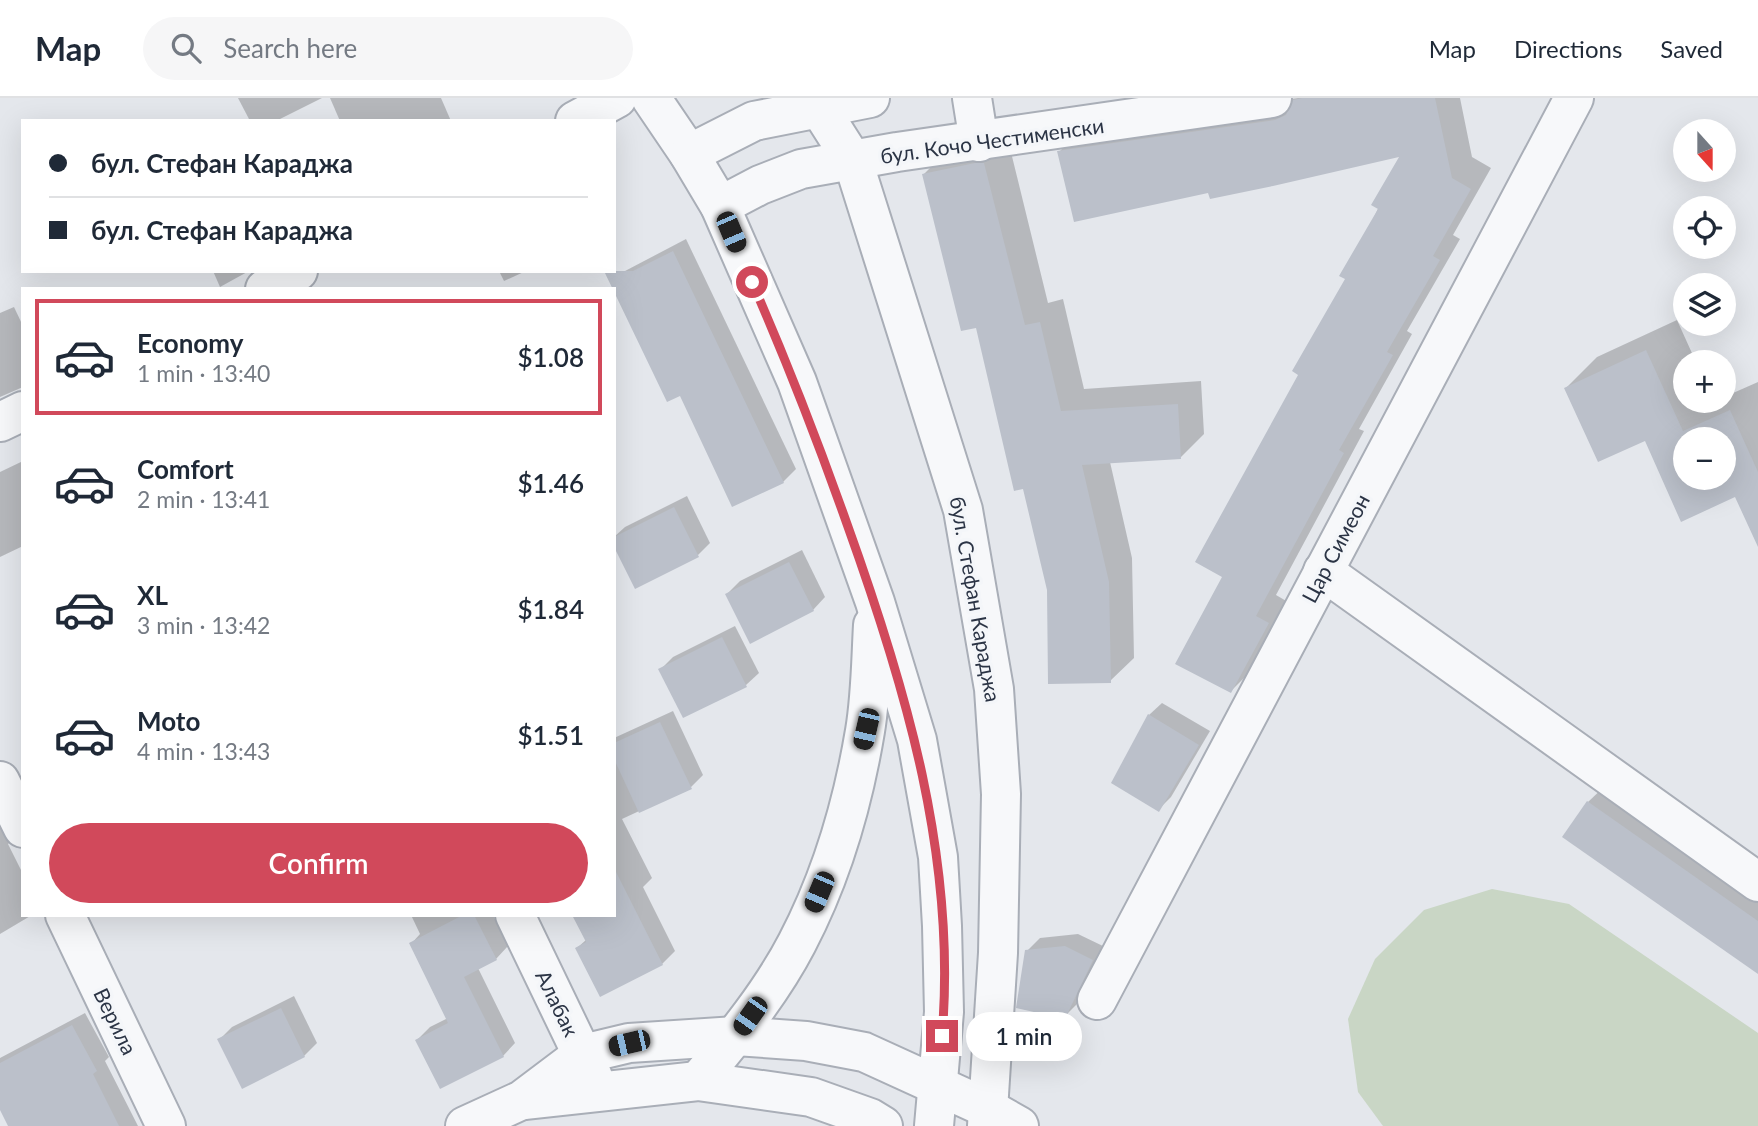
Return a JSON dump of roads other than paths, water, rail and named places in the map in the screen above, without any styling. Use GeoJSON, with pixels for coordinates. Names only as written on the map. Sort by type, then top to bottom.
{"type":"FeatureCollection","features":[{"type":"Feature","properties":{"kind":"street"},"geometry":{"type":"LineString","coordinates":[[579,119],[617,98]]}},
{"type":"Feature","properties":{"kind":"street"},"geometry":{"type":"LineString","coordinates":[[652,98],[690,154],[720,206],[796,383],[875,602],[917,740],[938,857],[944,1012],[933,1126]]}},
{"type":"Feature","properties":{"kind":"street"},"geometry":{"type":"LineString","coordinates":[[690,154],[754,121],[817,103],[870,98]]}},
{"type":"Feature","properties":{"kind":"street"},"geometry":{"type":"LineString","coordinates":[[972,98],[979,142]]}},
{"type":"Feature","properties":{"kind":"street","name":"бул. Кочо Честименски"},"geometry":{"type":"LineString","coordinates":[[720,206],[760,185],[801,169],[897,152],[1272,98]]}},
{"type":"Feature","properties":{"kind":"street","name":"Цар Симеон"},"geometry":{"type":"LineString","coordinates":[[1097,1000],[1574,98]]}},
{"type":"Feature","properties":{"kind":"street","name":"бул. Стефан Караджа"},"geometry":{"type":"LineString","coordinates":[[817,103],[853,161],[963,510],[994,689],[1001,794],[998,1120]]}},
{"type":"Feature","properties":{"kind":"street"},"geometry":{"type":"LineString","coordinates":[[269,287],[294,273]]}},
{"type":"Feature","properties":{"kind":"street"},"geometry":{"type":"LineString","coordinates":[[0,422],[21,412]]}},
{"type":"Feature","properties":{"kind":"street"},"geometry":{"type":"LineString","coordinates":[[1322,571],[1758,881]]}},
{"type":"Feature","properties":{"kind":"street"},"geometry":{"type":"LineString","coordinates":[[698,1081],[736,1036],[797,943],[830,866],[849,804],[866,729],[875,602]]}},
{"type":"Feature","properties":{"kind":"street"},"geometry":{"type":"LineString","coordinates":[[0,781],[21,824]]}},
{"type":"Feature","properties":{"kind":"street","name":"Верила"},"geometry":{"type":"LineString","coordinates":[[66,917],[166,1126]]}},
{"type":"Feature","properties":{"kind":"street","name":"Алабак"},"geometry":{"type":"LineString","coordinates":[[516,917],[599,1091]]}},
{"type":"Feature","properties":{"kind":"street"},"geometry":{"type":"LineString","coordinates":[[465,1126],[522,1100],[583,1054],[629,1043],[736,1036],[806,1041],[864,1052],[937,1084],[998,1120]]}},
{"type":"Feature","properties":{"kind":"street"},"geometry":{"type":"LineString","coordinates":[[522,1100],[698,1081],[811,1097],[870,1118],[883,1126]]}}]}
